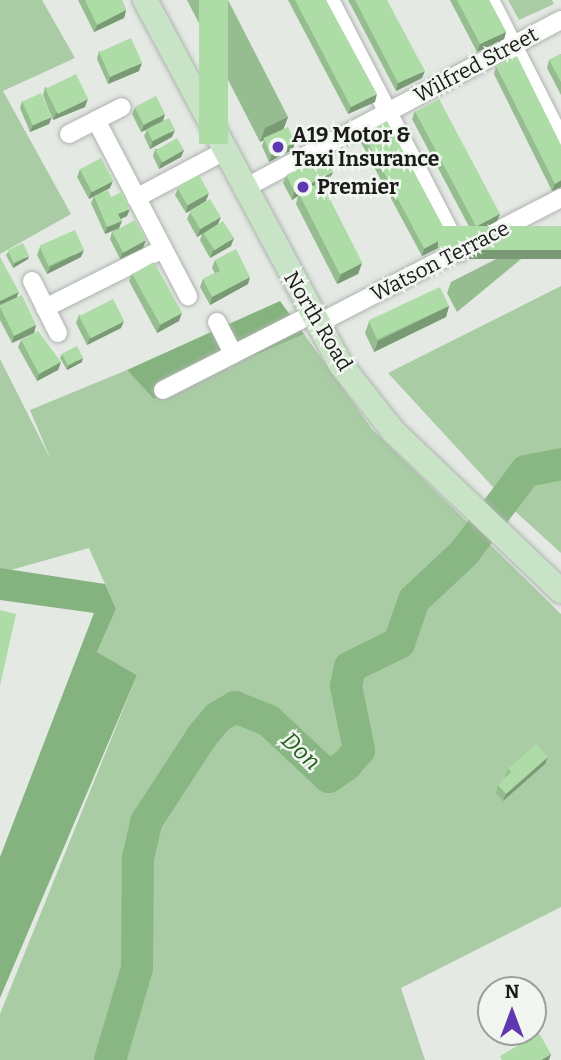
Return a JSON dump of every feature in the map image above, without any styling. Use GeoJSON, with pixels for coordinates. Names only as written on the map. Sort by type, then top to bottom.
{"type":"FeatureCollection","features":[{"type":"Feature","properties":{"kind":"street","name":"North Road"},"geometry":{"type":"LineString","coordinates":[[145,0],[223,152],[341,365],[394,432],[556,586]]}},
{"type":"Feature","properties":{"kind":"street"},"geometry":{"type":"LineString","coordinates":[[330,0],[460,252]]}},
{"type":"Feature","properties":{"kind":"street"},"geometry":{"type":"LineString","coordinates":[[490,0],[561,140]]}},
{"type":"Feature","properties":{"kind":"street","name":"Wilfred Street"},"geometry":{"type":"LineString","coordinates":[[243,189],[561,20]]}},
{"type":"Feature","properties":{"kind":"street"},"geometry":{"type":"LineString","coordinates":[[69,134],[122,107]]}},
{"type":"Feature","properties":{"kind":"street"},"geometry":{"type":"LineString","coordinates":[[96,120],[188,296]]}},
{"type":"Feature","properties":{"kind":"street"},"geometry":{"type":"LineString","coordinates":[[136,198],[223,152]]}},
{"type":"Feature","properties":{"kind":"street","name":"Watson Terrace"},"geometry":{"type":"LineString","coordinates":[[163,390],[233,354],[460,252],[561,198]]}},
{"type":"Feature","properties":{"kind":"street"},"geometry":{"type":"LineString","coordinates":[[45,308],[163,249]]}},
{"type":"Feature","properties":{"kind":"street"},"geometry":{"type":"LineString","coordinates":[[32,281],[58,333]]}},
{"type":"Feature","properties":{"kind":"street"},"geometry":{"type":"LineString","coordinates":[[217,322],[233,354]]}},
{"type":"Feature","properties":{"kind":"green space"},"geometry":{"type":"Polygon","coordinates":[[[0,0],[42,0],[75,58],[3,91],[71,214],[0,254],[0,0]]]}},
{"type":"Feature","properties":{"kind":"green space"},"geometry":{"type":"Polygon","coordinates":[[[508,0],[552,0],[554,4],[519,20],[508,0]]]}},
{"type":"Feature","properties":{"kind":"green space"},"geometry":{"type":"Polygon","coordinates":[[[561,286],[561,553],[517,513],[388,373],[561,286]]]}},
{"type":"Feature","properties":{"kind":"green space"},"geometry":{"type":"Polygon","coordinates":[[[280,301],[304,334],[154,399],[127,370],[280,301]]]}},
{"type":"Feature","properties":{"kind":"green space"},"geometry":{"type":"Polygon","coordinates":[[[304,334],[372,429],[561,614],[561,907],[401,988],[425,1060],[0,1060],[0,1014],[137,675],[97,652],[116,609],[89,548],[0,573],[0,359],[51,460],[30,410],[127,370],[155,399],[304,334]]]}},
{"type":"Feature","properties":{"kind":"green space"},"geometry":{"type":"Polygon","coordinates":[[[0,568],[105,584],[116,609],[97,652],[137,675],[0,998],[0,857],[94,613],[0,600],[0,568]]]}},
{"type":"Feature","properties":{"kind":"building"},"geometry":{"type":"Polygon","coordinates":[[[85,0],[122,0],[126,10],[97,25],[85,0]]]}},
{"type":"Feature","properties":{"kind":"building"},"geometry":{"type":"Polygon","coordinates":[[[199,0],[228,0],[228,144],[199,144],[199,0]]]}},
{"type":"Feature","properties":{"kind":"building"},"geometry":{"type":"Polygon","coordinates":[[[295,0],[326,0],[377,94],[351,107],[295,0]]]}},
{"type":"Feature","properties":{"kind":"building"},"geometry":{"type":"Polygon","coordinates":[[[355,0],[387,0],[425,71],[398,83],[355,0]]]}},
{"type":"Feature","properties":{"kind":"building"},"geometry":{"type":"Polygon","coordinates":[[[457,0],[489,0],[506,32],[480,44],[457,0]]]}},
{"type":"Feature","properties":{"kind":"building"},"geometry":{"type":"Polygon","coordinates":[[[131,38],[142,63],[110,77],[99,52],[131,38]]]}},
{"type":"Feature","properties":{"kind":"building"},"geometry":{"type":"Polygon","coordinates":[[[561,54],[561,82],[549,60],[561,54]]]}},
{"type":"Feature","properties":{"kind":"building"},"geometry":{"type":"Polygon","coordinates":[[[517,56],[561,145],[561,180],[555,184],[496,66],[517,56]]]}},
{"type":"Feature","properties":{"kind":"building"},"geometry":{"type":"Polygon","coordinates":[[[76,74],[88,99],[58,114],[45,89],[76,74]]]}},
{"type":"Feature","properties":{"kind":"building"},"geometry":{"type":"Polygon","coordinates":[[[41,93],[52,117],[33,125],[22,102],[41,93]]]}},
{"type":"Feature","properties":{"kind":"building"},"geometry":{"type":"Polygon","coordinates":[[[156,96],[165,114],[144,125],[135,107],[156,96]]]}},
{"type":"Feature","properties":{"kind":"building"},"geometry":{"type":"Polygon","coordinates":[[[439,99],[500,214],[476,226],[415,112],[439,99]]]}},
{"type":"Feature","properties":{"kind":"building"},"geometry":{"type":"Polygon","coordinates":[[[169,118],[175,130],[153,141],[147,129],[169,118]]]}},
{"type":"Feature","properties":{"kind":"building"},"geometry":{"type":"Polygon","coordinates":[[[387,121],[448,236],[424,248],[363,134],[387,121]]]}},
{"type":"Feature","properties":{"kind":"building"},"geometry":{"type":"Polygon","coordinates":[[[288,127],[295,143],[270,154],[263,138],[288,127]]]}},
{"type":"Feature","properties":{"kind":"building"},"geometry":{"type":"Polygon","coordinates":[[[177,138],[184,150],[162,163],[155,150],[177,138]]]}},
{"type":"Feature","properties":{"kind":"building"},"geometry":{"type":"Polygon","coordinates":[[[324,155],[333,172],[295,192],[286,175],[324,155]]]}},
{"type":"Feature","properties":{"kind":"building"},"geometry":{"type":"Polygon","coordinates":[[[101,158],[113,181],[92,192],[80,169],[101,158]]]}},
{"type":"Feature","properties":{"kind":"building"},"geometry":{"type":"Polygon","coordinates":[[[199,175],[209,193],[187,205],[177,187],[199,175]]]}},
{"type":"Feature","properties":{"kind":"building"},"geometry":{"type":"Polygon","coordinates":[[[321,182],[362,263],[340,274],[299,193],[321,182]]]}},
{"type":"Feature","properties":{"kind":"building"},"geometry":{"type":"Polygon","coordinates":[[[108,190],[111,197],[122,192],[130,209],[118,214],[122,221],[107,227],[94,196],[108,190]]]}},
{"type":"Feature","properties":{"kind":"building"},"geometry":{"type":"Polygon","coordinates":[[[210,199],[221,217],[200,229],[189,211],[210,199]]]}},
{"type":"Feature","properties":{"kind":"building"},"geometry":{"type":"Polygon","coordinates":[[[135,220],[146,240],[123,253],[112,233],[135,220]]]}},
{"type":"Feature","properties":{"kind":"building"},"geometry":{"type":"Polygon","coordinates":[[[223,221],[234,238],[215,250],[204,234],[223,221]]]}},
{"type":"Feature","properties":{"kind":"building"},"geometry":{"type":"Polygon","coordinates":[[[438,226],[561,226],[561,250],[438,250],[438,226]]]}},
{"type":"Feature","properties":{"kind":"building"},"geometry":{"type":"Polygon","coordinates":[[[75,230],[84,250],[48,266],[39,246],[75,230]]]}},
{"type":"Feature","properties":{"kind":"building"},"geometry":{"type":"Polygon","coordinates":[[[23,243],[29,256],[14,263],[8,250],[23,243]]]}},
{"type":"Feature","properties":{"kind":"building"},"geometry":{"type":"Polygon","coordinates":[[[236,249],[250,277],[212,297],[203,279],[220,271],[215,260],[236,249]]]}},
{"type":"Feature","properties":{"kind":"building"},"geometry":{"type":"Polygon","coordinates":[[[0,257],[19,292],[0,301],[0,257]]]}},
{"type":"Feature","properties":{"kind":"building"},"geometry":{"type":"Polygon","coordinates":[[[154,262],[182,313],[160,325],[132,274],[154,262]]]}},
{"type":"Feature","properties":{"kind":"building"},"geometry":{"type":"Polygon","coordinates":[[[440,287],[449,306],[377,339],[368,320],[440,287]]]}},
{"type":"Feature","properties":{"kind":"building"},"geometry":{"type":"Polygon","coordinates":[[[22,295],[36,325],[14,336],[0,305],[22,295]]]}},
{"type":"Feature","properties":{"kind":"building"},"geometry":{"type":"Polygon","coordinates":[[[113,299],[124,321],[90,339],[79,316],[113,299]]]}},
{"type":"Feature","properties":{"kind":"building"},"geometry":{"type":"Polygon","coordinates":[[[38,331],[61,362],[39,374],[21,340],[38,331]]]}},
{"type":"Feature","properties":{"kind":"building"},"geometry":{"type":"Polygon","coordinates":[[[77,346],[83,358],[68,365],[62,354],[77,346]]]}},
{"type":"Feature","properties":{"kind":"building"},"geometry":{"type":"Polygon","coordinates":[[[0,610],[16,614],[0,686],[0,610]]]}},
{"type":"Feature","properties":{"kind":"building"},"geometry":{"type":"Polygon","coordinates":[[[536,744],[548,757],[506,794],[498,785],[511,772],[508,769],[536,744]]]}},
{"type":"Feature","properties":{"kind":"building"},"geometry":{"type":"Polygon","coordinates":[[[517,1046],[546,1046],[551,1054],[541,1060],[502,1060],[500,1056],[517,1046]]]}},
{"type":"Feature","properties":{"kind":"waterway","name":"Don"},"geometry":{"type":"LineString","coordinates":[[110,1060],[137,968],[138,858],[146,822],[202,736],[218,717],[235,707],[269,721],[329,777],[346,765],[359,750],[346,686],[350,667],[399,643],[414,600],[464,553],[526,471],[561,464]]}},
{"type":"Feature","properties":{"kind":"place","name":"A19 Motor & Taxi Insurance"},"geometry":{"type":"Point","coordinates":[278,147]}},
{"type":"Feature","properties":{"kind":"place","name":"Premier"},"geometry":{"type":"Point","coordinates":[303,187]}}]}
